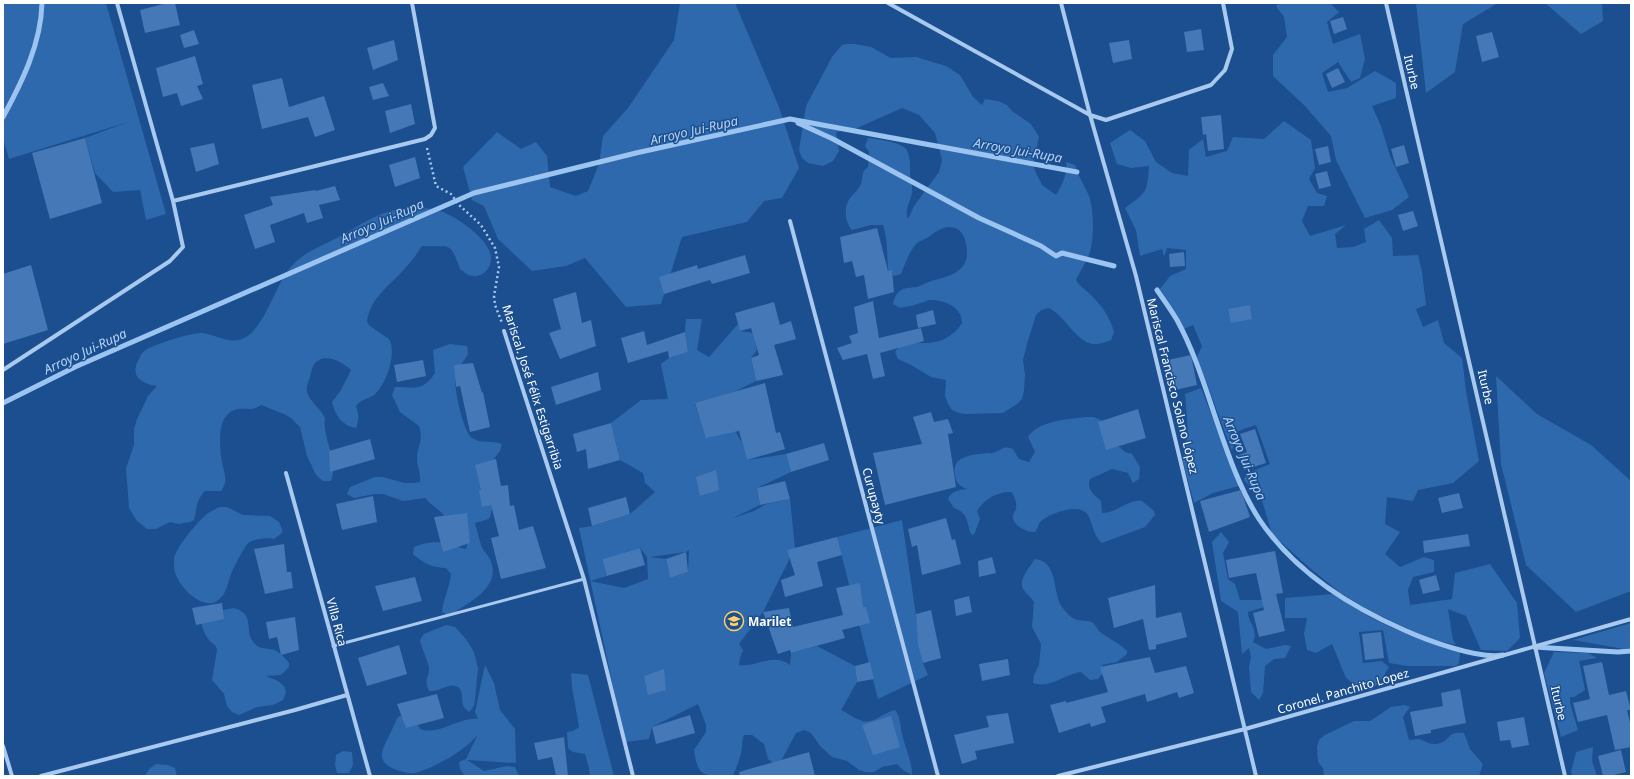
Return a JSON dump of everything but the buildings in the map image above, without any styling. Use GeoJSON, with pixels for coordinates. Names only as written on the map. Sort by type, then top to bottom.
{"type":"FeatureCollection","features":[{"type":"Feature","properties":{"kind":"street"},"geometry":{"type":"LineString","coordinates":[[3,370],[170,261],[183,247],[173,201],[117,3]]}},
{"type":"Feature","properties":{"kind":"street"},"geometry":{"type":"LineString","coordinates":[[173,201],[425,139],[430,135],[435,128],[412,3]]}},
{"type":"Feature","properties":{"kind":"street"},"geometry":{"type":"LineString","coordinates":[[888,3],[1090,115],[1106,120],[1211,85],[1225,70],[1232,49],[1223,3]]}},
{"type":"Feature","properties":{"kind":"street","name":"Mariscal Francisco Solano López"},"geometry":{"type":"LineString","coordinates":[[1062,3],[1090,115],[1136,276],[1256,776]]}},
{"type":"Feature","properties":{"kind":"street","name":"Iturbe"},"geometry":{"type":"LineString","coordinates":[[1386,3],[1565,776]]}},
{"type":"Feature","properties":{"kind":"street","name":"Curupayty"},"geometry":{"type":"LineString","coordinates":[[790,221],[938,776]]}},
{"type":"Feature","properties":{"kind":"street","name":"Mariscal. José Félix Estigarribia"},"geometry":{"type":"LineString","coordinates":[[504,331],[584,579],[633,776]]}},
{"type":"Feature","properties":{"kind":"street","name":"Villa Rica"},"geometry":{"type":"LineString","coordinates":[[286,473],[370,776]]}},
{"type":"Feature","properties":{"kind":"street","name":"Coronel. Panchito Lopez"},"geometry":{"type":"LineString","coordinates":[[1058,776],[1245,729],[1631,619]]}},
{"type":"Feature","properties":{"kind":"street"},"geometry":{"type":"LineString","coordinates":[[41,776],[347,695]]}},
{"type":"Feature","properties":{"kind":"street"},"geometry":{"type":"LineString","coordinates":[[3,746],[12,776]]}},
{"type":"Feature","properties":{"kind":"lane"},"geometry":{"type":"LineString","coordinates":[[333,646],[584,579]]}},
{"type":"Feature","properties":{"kind":"path","name":"Mariscal. José Félix Estigarribia"},"geometry":{"type":"LineString","coordinates":[[425,139],[436,186],[451,194],[459,205],[480,225],[495,248],[499,267],[494,296],[495,305],[504,331]]}},
{"type":"Feature","properties":{"kind":"shaded area"},"geometry":{"type":"Polygon","coordinates":[[[3,3],[106,3],[166,214],[146,220],[140,190],[113,192],[95,173],[85,138],[128,122],[9,159],[3,138],[3,3]]]}},
{"type":"Feature","properties":{"kind":"shaded area"},"geometry":{"type":"Polygon","coordinates":[[[680,3],[735,3],[779,107],[799,168],[782,198],[764,201],[747,222],[682,237],[661,304],[626,307],[585,258],[566,266],[532,271],[498,239],[484,206],[472,200],[463,167],[497,132],[521,149],[536,142],[547,156],[550,187],[576,196],[588,191],[599,164],[603,136],[628,108],[674,40],[680,3]]]}},
{"type":"Feature","properties":{"kind":"shaded area"},"geometry":{"type":"Polygon","coordinates":[[[1279,3],[1330,3],[1339,12],[1327,22],[1333,44],[1360,34],[1365,59],[1360,78],[1351,82],[1338,62],[1322,73],[1328,92],[1347,88],[1375,71],[1396,83],[1396,98],[1372,106],[1381,126],[1390,156],[1409,197],[1392,210],[1365,218],[1336,160],[1331,136],[1304,105],[1273,76],[1273,55],[1287,37],[1284,17],[1276,6],[1279,3]]]}},
{"type":"Feature","properties":{"kind":"shaded area"},"geometry":{"type":"Polygon","coordinates":[[[1416,3],[1498,3],[1463,24],[1455,72],[1426,93],[1416,3]]]}},
{"type":"Feature","properties":{"kind":"shaded area"},"geometry":{"type":"Polygon","coordinates":[[[1545,3],[1602,3],[1603,21],[1581,34],[1545,3]]]}},
{"type":"Feature","properties":{"kind":"shaded area"},"geometry":{"type":"Polygon","coordinates":[[[847,44],[871,47],[891,58],[916,57],[946,66],[960,75],[973,97],[982,105],[985,99],[998,101],[1007,105],[1012,111],[1031,124],[1039,137],[1033,165],[1042,185],[1056,195],[1065,175],[1066,162],[1075,165],[1090,199],[1093,226],[1091,246],[1089,256],[1076,280],[1081,287],[1099,303],[1108,317],[1114,332],[1111,340],[1098,344],[1087,342],[1076,334],[1054,311],[1049,308],[1041,310],[1036,315],[1023,360],[1025,375],[1022,399],[1003,413],[966,414],[952,410],[945,396],[946,380],[931,377],[898,359],[895,352],[901,345],[907,342],[928,343],[945,339],[950,336],[962,323],[961,317],[956,309],[941,301],[929,300],[900,308],[893,304],[894,299],[902,290],[917,287],[949,276],[963,266],[967,254],[964,236],[961,232],[954,228],[946,227],[918,242],[909,254],[901,274],[894,276],[888,272],[887,242],[883,225],[871,225],[852,230],[846,219],[846,206],[850,198],[860,186],[863,173],[868,167],[869,152],[865,146],[868,138],[899,144],[908,152],[912,190],[907,209],[908,219],[914,206],[939,172],[942,160],[935,133],[919,115],[902,108],[855,129],[836,132],[839,151],[833,161],[823,166],[808,163],[802,158],[799,150],[806,106],[832,57],[842,45],[847,44]]]}},
{"type":"Feature","properties":{"kind":"shaded area"},"geometry":{"type":"Polygon","coordinates":[[[1284,121],[1311,140],[1315,168],[1309,179],[1317,193],[1327,196],[1324,206],[1308,206],[1302,221],[1310,236],[1346,225],[1335,234],[1337,248],[1353,247],[1366,242],[1364,229],[1379,220],[1392,238],[1393,256],[1418,255],[1422,272],[1426,305],[1416,309],[1423,327],[1438,320],[1444,343],[1462,358],[1466,391],[1479,461],[1453,483],[1418,490],[1413,501],[1387,497],[1385,524],[1400,532],[1385,554],[1400,567],[1424,557],[1434,560],[1434,572],[1413,577],[1408,590],[1410,605],[1452,599],[1455,573],[1490,564],[1517,603],[1520,638],[1507,651],[1481,650],[1466,616],[1448,609],[1453,640],[1456,645],[1427,638],[1369,610],[1342,594],[1272,534],[1261,497],[1244,480],[1246,474],[1270,464],[1256,425],[1238,431],[1232,451],[1197,357],[1202,346],[1193,325],[1184,329],[1177,315],[1160,289],[1170,276],[1186,269],[1186,250],[1167,248],[1164,257],[1162,249],[1140,256],[1136,230],[1125,208],[1142,195],[1148,182],[1149,166],[1131,168],[1117,164],[1110,143],[1130,130],[1145,141],[1156,162],[1172,173],[1188,176],[1189,150],[1203,139],[1206,157],[1227,151],[1233,137],[1264,139],[1284,121]]]}},
{"type":"Feature","properties":{"kind":"shaded area"},"geometry":{"type":"Polygon","coordinates":[[[402,209],[433,209],[441,211],[458,220],[468,226],[483,241],[491,256],[491,260],[489,267],[484,273],[477,276],[471,276],[460,269],[454,253],[448,247],[422,246],[409,264],[382,291],[372,306],[367,322],[370,326],[389,339],[392,352],[390,367],[381,387],[375,394],[356,406],[358,412],[358,422],[356,428],[347,425],[340,419],[332,402],[341,390],[351,370],[339,361],[329,358],[324,358],[315,363],[307,385],[307,390],[308,396],[325,418],[326,434],[333,465],[331,481],[323,481],[316,475],[307,456],[300,427],[291,418],[261,405],[253,409],[237,409],[228,414],[222,424],[220,437],[225,484],[221,491],[205,491],[202,494],[198,501],[194,520],[190,522],[178,524],[170,522],[156,529],[147,529],[137,521],[129,508],[126,468],[134,445],[134,429],[137,419],[148,396],[157,386],[142,381],[136,374],[136,365],[143,352],[148,348],[163,342],[197,333],[208,334],[226,340],[238,340],[244,338],[256,328],[261,321],[292,265],[304,255],[377,216],[402,209]]]}},
{"type":"Feature","properties":{"kind":"shaded area"},"geometry":{"type":"Polygon","coordinates":[[[686,319],[702,319],[697,350],[709,357],[738,324],[740,331],[753,333],[757,350],[751,358],[756,381],[734,392],[695,404],[699,416],[736,432],[742,443],[747,460],[786,454],[791,472],[757,488],[760,505],[733,518],[754,511],[766,504],[790,499],[795,548],[763,612],[739,644],[743,650],[739,665],[778,660],[784,661],[790,665],[791,653],[817,646],[855,666],[857,682],[841,710],[855,718],[869,721],[895,710],[899,719],[903,739],[911,764],[912,775],[903,770],[897,764],[882,767],[874,772],[859,770],[847,761],[832,757],[820,746],[811,733],[804,730],[796,733],[781,761],[774,764],[768,759],[764,744],[752,735],[744,735],[741,754],[733,776],[704,774],[698,766],[694,750],[706,732],[706,725],[698,704],[652,727],[649,739],[625,742],[590,581],[579,528],[592,526],[630,514],[655,492],[645,483],[643,473],[620,460],[611,423],[641,400],[668,399],[661,364],[669,358],[688,352],[685,332],[686,319]],[[640,548],[602,559],[607,576],[590,581],[624,588],[648,579],[647,557],[640,548]],[[689,550],[686,552],[650,557],[666,559],[670,578],[688,572],[689,550]]]}},
{"type":"Feature","properties":{"kind":"shaded area"},"geometry":{"type":"Polygon","coordinates":[[[450,344],[467,346],[468,354],[456,372],[455,378],[459,406],[469,434],[475,440],[502,444],[500,451],[486,469],[492,501],[489,519],[475,523],[482,547],[490,559],[493,569],[492,578],[481,594],[449,616],[442,612],[451,574],[446,568],[432,566],[421,560],[413,554],[414,547],[436,542],[450,544],[466,549],[468,541],[442,513],[425,498],[403,501],[383,494],[354,498],[347,494],[350,487],[375,477],[382,477],[405,483],[420,482],[417,459],[421,440],[419,426],[400,412],[392,395],[395,387],[418,387],[422,386],[431,379],[435,373],[433,350],[450,344]]]}},
{"type":"Feature","properties":{"kind":"shaded area"},"geometry":{"type":"Polygon","coordinates":[[[1496,376],[1537,414],[1591,445],[1631,481],[1631,591],[1576,612],[1526,565],[1501,464],[1496,376]]]}},
{"type":"Feature","properties":{"kind":"shaded area"},"geometry":{"type":"Polygon","coordinates":[[[1201,388],[1239,486],[1213,493],[1194,503],[1183,462],[1188,432],[1185,394],[1201,388]]]}},
{"type":"Feature","properties":{"kind":"shaded area"},"geometry":{"type":"Polygon","coordinates":[[[1094,417],[1102,421],[1116,444],[1125,452],[1132,454],[1140,467],[1139,479],[1133,483],[1128,473],[1112,469],[1090,479],[1090,489],[1101,501],[1102,513],[1113,511],[1132,502],[1142,501],[1154,511],[1155,515],[1145,527],[1102,543],[1095,533],[1088,515],[1079,509],[1072,509],[1058,512],[1045,518],[1041,521],[1035,532],[1032,532],[1022,528],[1014,521],[1013,514],[1016,509],[1016,505],[1014,496],[1011,492],[1006,492],[991,497],[983,503],[977,511],[980,519],[974,535],[971,534],[964,515],[962,512],[954,508],[948,499],[949,496],[958,490],[967,489],[956,481],[955,469],[959,460],[964,457],[992,453],[1003,448],[1007,448],[1013,449],[1019,459],[1029,462],[1035,452],[1028,437],[1038,427],[1054,422],[1094,417]]]}},
{"type":"Feature","properties":{"kind":"shaded area"},"geometry":{"type":"Polygon","coordinates":[[[219,507],[227,507],[243,515],[270,516],[279,522],[282,533],[274,539],[268,538],[249,542],[240,556],[230,577],[226,590],[220,599],[212,603],[206,603],[188,593],[184,588],[175,573],[174,559],[178,548],[199,522],[208,513],[219,507]]]}},
{"type":"Feature","properties":{"kind":"shaded area"},"geometry":{"type":"Polygon","coordinates":[[[902,520],[923,663],[928,675],[878,699],[837,537],[902,520]]]}},
{"type":"Feature","properties":{"kind":"shaded area"},"geometry":{"type":"Polygon","coordinates":[[[1221,532],[1229,542],[1223,553],[1228,579],[1235,584],[1240,600],[1270,600],[1267,606],[1248,612],[1248,616],[1255,633],[1253,642],[1266,649],[1285,645],[1291,646],[1285,658],[1274,659],[1265,666],[1263,693],[1259,700],[1251,692],[1249,667],[1251,657],[1249,648],[1242,654],[1238,612],[1221,601],[1212,542],[1221,532]]]}},
{"type":"Feature","properties":{"kind":"shaded area"},"geometry":{"type":"Polygon","coordinates":[[[1035,559],[1043,561],[1048,566],[1054,579],[1059,601],[1071,617],[1093,623],[1099,631],[1121,645],[1127,651],[1127,654],[1117,662],[1102,665],[1103,673],[1098,679],[1090,680],[1081,672],[1052,683],[1033,683],[1034,675],[1039,665],[1041,644],[1032,627],[1034,602],[1024,591],[1022,581],[1025,573],[1035,559]]]}},
{"type":"Feature","properties":{"kind":"shaded area"},"geometry":{"type":"Polygon","coordinates":[[[1334,594],[1364,613],[1394,629],[1460,652],[1459,663],[1456,666],[1407,666],[1389,663],[1383,630],[1359,632],[1363,663],[1382,661],[1389,667],[1372,690],[1362,690],[1346,678],[1332,644],[1316,653],[1307,650],[1304,634],[1307,618],[1285,618],[1285,598],[1334,594]]]}},
{"type":"Feature","properties":{"kind":"shaded area"},"geometry":{"type":"Polygon","coordinates":[[[233,608],[240,610],[247,617],[250,636],[257,646],[276,651],[289,663],[289,667],[281,675],[266,676],[279,681],[283,685],[286,692],[283,700],[273,705],[257,707],[239,715],[232,712],[227,706],[224,694],[212,680],[217,650],[205,635],[201,620],[219,611],[233,608]]]}},
{"type":"Feature","properties":{"kind":"shaded area"},"geometry":{"type":"Polygon","coordinates":[[[1631,623],[1631,648],[1624,649],[1573,640],[1631,623]]]}},
{"type":"Feature","properties":{"kind":"shaded area"},"geometry":{"type":"Polygon","coordinates":[[[446,625],[455,627],[466,639],[474,652],[478,668],[474,706],[469,712],[463,705],[459,687],[453,685],[429,691],[427,687],[429,667],[420,640],[424,634],[446,625]]]}},
{"type":"Feature","properties":{"kind":"shaded area"},"geometry":{"type":"Polygon","coordinates":[[[1554,652],[1588,653],[1597,658],[1579,661],[1585,690],[1574,697],[1570,697],[1570,703],[1578,730],[1561,737],[1544,673],[1554,652]]]}},
{"type":"Feature","properties":{"kind":"shaded area"},"geometry":{"type":"Polygon","coordinates":[[[485,665],[494,683],[500,710],[515,729],[516,763],[467,760],[484,771],[507,766],[515,767],[519,776],[465,776],[460,769],[459,762],[466,759],[478,734],[466,746],[450,758],[423,771],[408,773],[399,771],[385,763],[382,755],[384,745],[398,717],[405,714],[413,716],[420,729],[427,730],[435,730],[463,721],[478,719],[475,712],[485,665]]]}},
{"type":"Feature","properties":{"kind":"shaded area"},"geometry":{"type":"Polygon","coordinates":[[[571,673],[588,675],[614,776],[590,776],[585,754],[573,752],[568,748],[567,732],[573,731],[579,727],[571,673]]]}},
{"type":"Feature","properties":{"kind":"shaded area"},"geometry":{"type":"Polygon","coordinates":[[[1404,705],[1410,707],[1403,717],[1409,740],[1419,739],[1431,744],[1436,744],[1443,742],[1452,734],[1464,733],[1470,749],[1483,764],[1479,776],[1324,776],[1323,768],[1318,762],[1317,747],[1319,740],[1325,735],[1354,721],[1370,721],[1391,707],[1404,705]]]}},
{"type":"Feature","properties":{"kind":"shaded area"},"geometry":{"type":"Polygon","coordinates":[[[1593,747],[1592,761],[1597,776],[1573,776],[1571,772],[1576,752],[1593,747]]]}},
{"type":"Feature","properties":{"kind":"shaded area"},"geometry":{"type":"Polygon","coordinates":[[[343,751],[352,752],[353,765],[349,773],[337,773],[335,765],[336,755],[343,751]]]}},
{"type":"Feature","properties":{"kind":"shaded area"},"geometry":{"type":"Polygon","coordinates":[[[156,764],[168,765],[175,768],[177,776],[145,776],[149,769],[156,764]]]}},
{"type":"Feature","properties":{"kind":"waterway"},"geometry":{"type":"LineString","coordinates":[[3,117],[17,90],[34,48],[41,18],[42,3]]}},
{"type":"Feature","properties":{"kind":"waterway","name":"Arroyo Jui-Rupa"},"geometry":{"type":"LineString","coordinates":[[3,403],[75,367],[474,193],[636,153],[790,119],[1077,172]]}},
{"type":"Feature","properties":{"kind":"waterway","name":"Arroyo Jui-Rupa"},"geometry":{"type":"LineString","coordinates":[[798,123],[833,139],[979,218],[1041,246],[1056,256],[1062,253],[1114,266]]}},
{"type":"Feature","properties":{"kind":"waterway","name":"Arroyo Jui-Rupa"},"geometry":{"type":"LineString","coordinates":[[1157,290],[1177,320],[1189,345],[1241,485],[1259,519],[1288,554],[1324,585],[1363,610],[1383,620],[1439,644],[1481,655],[1503,655]]}},
{"type":"Feature","properties":{"kind":"waterway","name":"Arroyo Jui-Rupa"},"geometry":{"type":"LineString","coordinates":[[1534,647],[1618,652],[1631,651]]}},
{"type":"Feature","properties":{"kind":"place","name":"Marilet"},"geometry":{"type":"Point","coordinates":[734,621]}}]}
